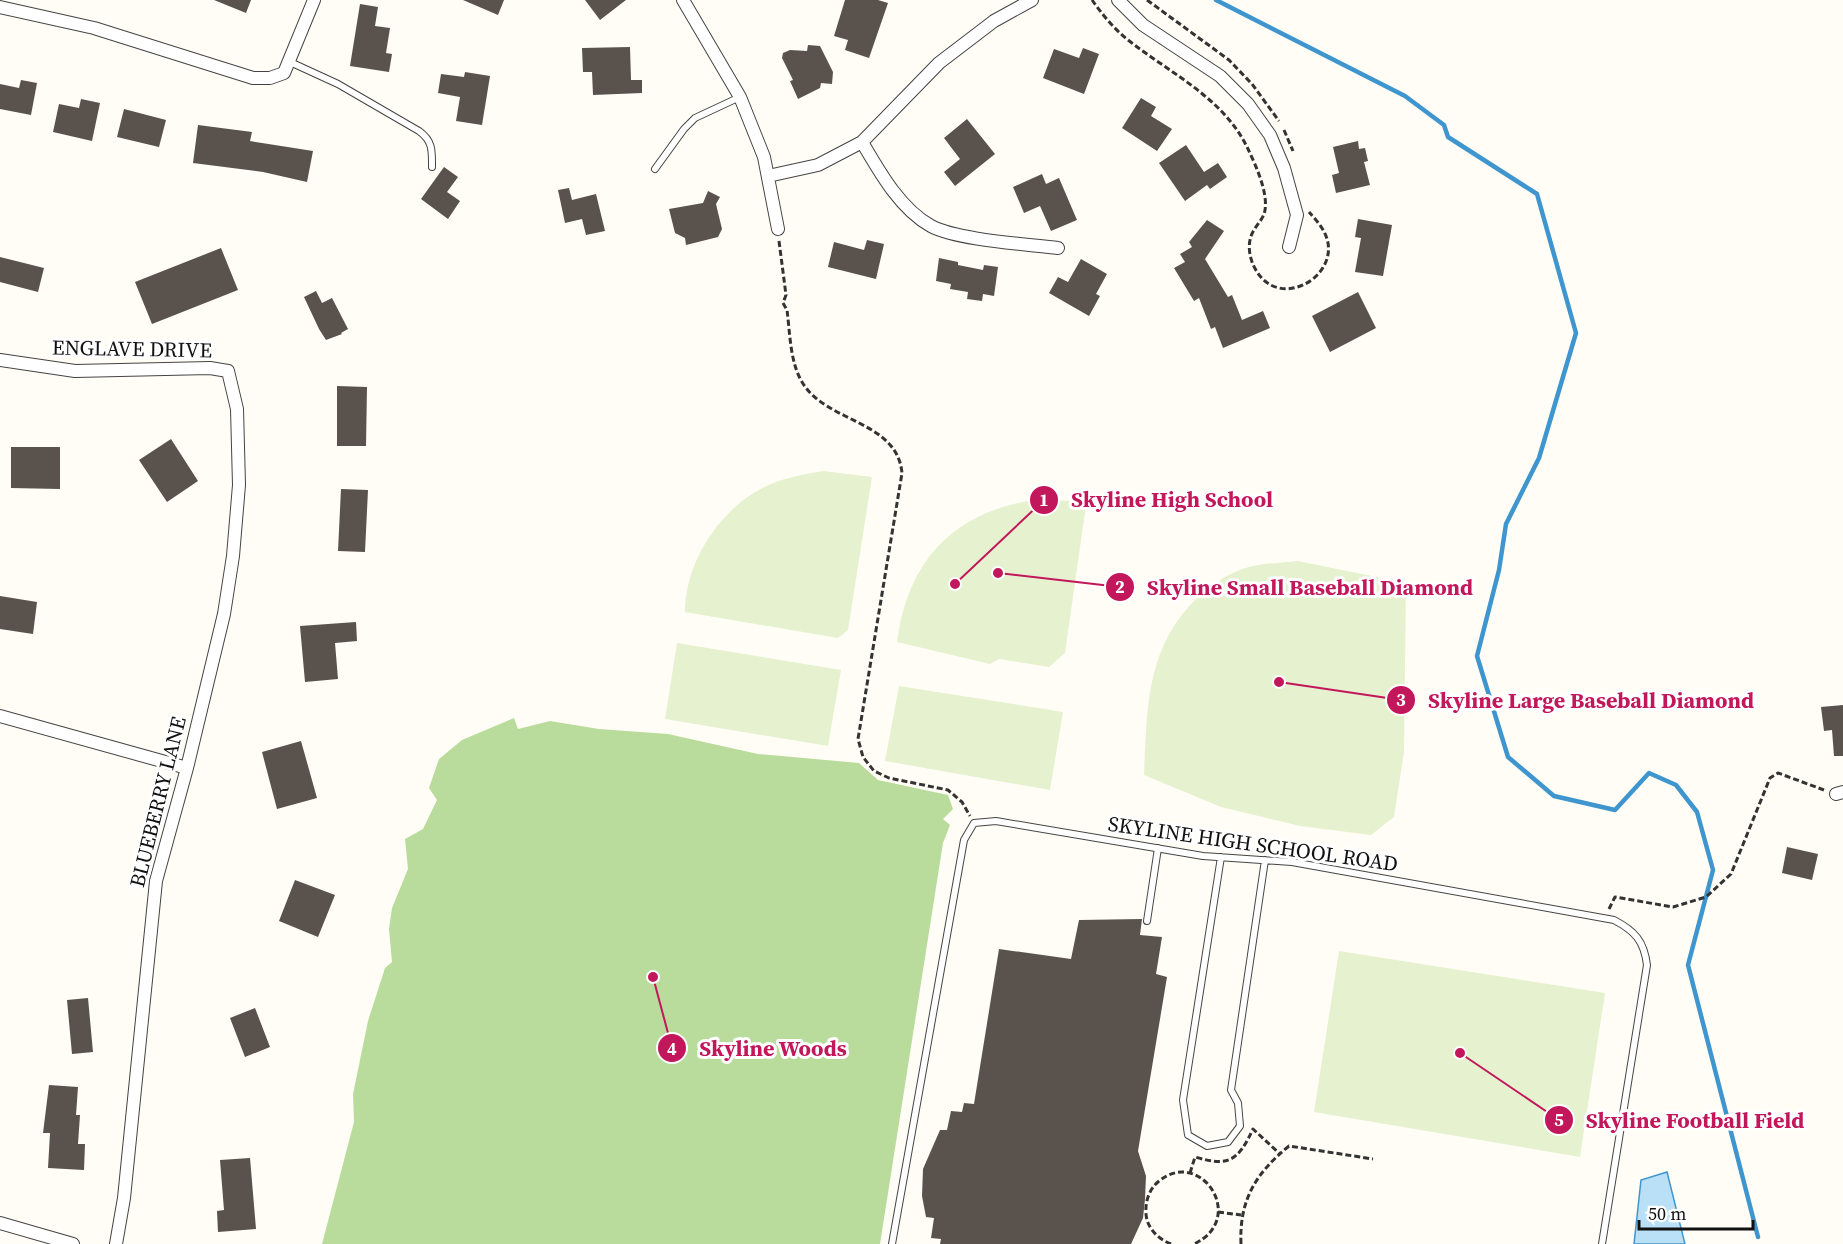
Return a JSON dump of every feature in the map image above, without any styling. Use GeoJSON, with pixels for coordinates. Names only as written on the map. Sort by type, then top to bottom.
{"type":"FeatureCollection","features":[{"type":"Feature","properties":{"kind":"street"},"geometry":{"type":"LineString","coordinates":[[0,7],[94,28],[253,78],[270,78],[284,73],[314,0]]}},
{"type":"Feature","properties":{"kind":"street"},"geometry":{"type":"LineString","coordinates":[[683,0],[740,97],[764,157],[778,229]]}},
{"type":"Feature","properties":{"kind":"street"},"geometry":{"type":"LineString","coordinates":[[768,176],[818,165],[862,142],[939,63],[994,21],[1032,0]]}},
{"type":"Feature","properties":{"kind":"street"},"geometry":{"type":"LineString","coordinates":[[1118,0],[1143,25],[1220,76],[1248,104],[1270,135],[1287,178],[1297,215],[1289,247]]}},
{"type":"Feature","properties":{"kind":"street"},"geometry":{"type":"LineString","coordinates":[[862,142],[904,203],[932,226],[972,237],[1058,248]]}},
{"type":"Feature","properties":{"kind":"street","name":"ENGLAVE DRIVE"},"geometry":{"type":"LineString","coordinates":[[0,360],[75,371],[210,368],[228,371]]}},
{"type":"Feature","properties":{"kind":"street","name":"BLUEBERRY LANE"},"geometry":{"type":"LineString","coordinates":[[116,1244],[124,1198],[156,881],[187,768],[224,614],[233,556],[239,485],[237,420],[228,371]]}},
{"type":"Feature","properties":{"kind":"street"},"geometry":{"type":"LineString","coordinates":[[0,716],[187,768]]}},
{"type":"Feature","properties":{"kind":"street"},"geometry":{"type":"LineString","coordinates":[[0,1223],[73,1244]]}},
{"type":"Feature","properties":{"kind":"lane"},"geometry":{"type":"LineString","coordinates":[[290,62],[338,84],[428,137],[432,145],[432,167]]}},
{"type":"Feature","properties":{"kind":"lane"},"geometry":{"type":"LineString","coordinates":[[656,169],[684,129],[695,118],[740,97]]}},
{"type":"Feature","properties":{"kind":"lane","name":"SKYLINE HIGH SCHOOL ROAD"},"geometry":{"type":"LineString","coordinates":[[974,823],[996,821],[1221,857],[1292,862],[1607,919],[1631,929],[1645,946],[1647,965],[1602,1244]]}},
{"type":"Feature","properties":{"kind":"lane"},"geometry":{"type":"LineString","coordinates":[[892,1244],[964,840],[974,823]]}},
{"type":"Feature","properties":{"kind":"lane"},"geometry":{"type":"LineString","coordinates":[[1147,921],[1158,848]]}},
{"type":"Feature","properties":{"kind":"lane"},"geometry":{"type":"LineString","coordinates":[[1221,857],[1183,1100],[1188,1135],[1207,1146],[1228,1142],[1240,1126],[1238,1103],[1231,1090],[1265,860]]}},
{"type":"Feature","properties":{"kind":"path"},"geometry":{"type":"LineString","coordinates":[[1092,0],[1127,39],[1207,97],[1229,120],[1248,148],[1266,202],[1265,213],[1253,232],[1249,245],[1251,261],[1261,278],[1272,285],[1286,288],[1311,282],[1328,258],[1328,241],[1321,227],[1309,212],[1307,201]]}},
{"type":"Feature","properties":{"kind":"path"},"geometry":{"type":"LineString","coordinates":[[1147,0],[1239,70],[1269,106],[1287,136],[1294,154]]}},
{"type":"Feature","properties":{"kind":"path"},"geometry":{"type":"LineString","coordinates":[[782,255],[786,295],[783,303],[787,310],[797,370],[802,382],[812,395],[885,438],[898,454],[901,463],[902,473],[858,739],[863,757],[881,775],[948,790],[962,802],[974,823]]}},
{"type":"Feature","properties":{"kind":"path"},"geometry":{"type":"LineString","coordinates":[[1607,919],[1615,897],[1673,907],[1706,897],[1731,874],[1770,778],[1778,773],[1839,793]]}},
{"type":"Feature","properties":{"kind":"path"},"geometry":{"type":"LineString","coordinates":[[1190,1173],[1195,1157],[1215,1163],[1230,1161],[1244,1149],[1253,1129],[1280,1154]]}},
{"type":"Feature","properties":{"kind":"path"},"geometry":{"type":"LineString","coordinates":[[1240,1244],[1241,1215],[1248,1194],[1268,1163],[1289,1146],[1373,1159]]}},
{"type":"Feature","properties":{"kind":"path"},"geometry":{"type":"LineString","coordinates":[[1171,1244],[1158,1237],[1150,1228],[1146,1204],[1153,1188],[1166,1176],[1178,1172],[1190,1173],[1210,1186],[1216,1196],[1218,1212],[1212,1231],[1194,1244]]}},
{"type":"Feature","properties":{"kind":"path"},"geometry":{"type":"LineString","coordinates":[[1218,1212],[1241,1215]]}},
{"type":"Feature","properties":{"kind":"green space"},"geometry":{"type":"Polygon","coordinates":[[[823,471],[872,477],[848,630],[838,638],[685,612],[686,595],[696,561],[714,530],[738,504],[769,485],[796,476],[823,471]]]}},
{"type":"Feature","properties":{"kind":"green space"},"geometry":{"type":"Polygon","coordinates":[[[1040,499],[1071,501],[1086,505],[1065,653],[1049,667],[999,659],[990,664],[897,642],[903,612],[912,586],[925,563],[941,543],[961,527],[984,514],[1010,505],[1040,499]]]}},
{"type":"Feature","properties":{"kind":"green space"},"geometry":{"type":"Polygon","coordinates":[[[1298,561],[1406,583],[1404,752],[1394,817],[1371,835],[1300,826],[1221,807],[1144,775],[1146,726],[1153,679],[1168,636],[1181,616],[1203,592],[1235,572],[1255,566],[1298,561]]]}},
{"type":"Feature","properties":{"kind":"green space"},"geometry":{"type":"Polygon","coordinates":[[[677,643],[841,670],[828,746],[665,719],[677,643]]]}},
{"type":"Feature","properties":{"kind":"green space"},"geometry":{"type":"Polygon","coordinates":[[[899,686],[1063,712],[1050,790],[885,761],[899,686]]]}},
{"type":"Feature","properties":{"kind":"green space"},"geometry":{"type":"Polygon","coordinates":[[[514,718],[518,729],[550,721],[599,729],[668,734],[758,754],[859,763],[878,780],[948,795],[953,809],[943,819],[950,825],[943,843],[880,1244],[322,1244],[354,1122],[353,1094],[368,1021],[385,968],[392,962],[389,929],[392,908],[408,869],[405,839],[423,829],[437,800],[429,788],[439,759],[462,740],[514,718]]]}},
{"type":"Feature","properties":{"kind":"green space"},"geometry":{"type":"Polygon","coordinates":[[[1339,951],[1605,993],[1580,1157],[1314,1112],[1339,951]]]}},
{"type":"Feature","properties":{"kind":"water"},"geometry":{"type":"Polygon","coordinates":[[[1667,1172],[1685,1244],[1634,1244],[1641,1180],[1667,1172]]]}},
{"type":"Feature","properties":{"kind":"building"},"geometry":{"type":"Polygon","coordinates":[[[214,0],[251,0],[246,13],[214,0]]]}},
{"type":"Feature","properties":{"kind":"building"},"geometry":{"type":"Polygon","coordinates":[[[463,0],[504,0],[498,15],[463,0]]]}},
{"type":"Feature","properties":{"kind":"building"},"geometry":{"type":"Polygon","coordinates":[[[585,0],[626,0],[600,20],[585,0]]]}},
{"type":"Feature","properties":{"kind":"building"},"geometry":{"type":"Polygon","coordinates":[[[845,0],[878,0],[888,3],[869,58],[845,50],[848,40],[834,36],[845,0]]]}},
{"type":"Feature","properties":{"kind":"building"},"geometry":{"type":"Polygon","coordinates":[[[360,4],[378,7],[375,26],[390,28],[386,53],[392,54],[389,72],[350,66],[360,4]]]}},
{"type":"Feature","properties":{"kind":"building"},"geometry":{"type":"Polygon","coordinates":[[[808,45],[820,46],[833,72],[832,84],[821,83],[820,88],[798,99],[790,81],[793,80],[782,58],[783,53],[790,50],[807,51],[808,45]]]}},
{"type":"Feature","properties":{"kind":"building"},"geometry":{"type":"Polygon","coordinates":[[[630,47],[631,80],[642,80],[642,93],[593,95],[592,72],[583,72],[582,48],[630,47]]]}},
{"type":"Feature","properties":{"kind":"building"},"geometry":{"type":"Polygon","coordinates":[[[1083,48],[1099,54],[1084,94],[1043,78],[1054,49],[1079,58],[1083,48]]]}},
{"type":"Feature","properties":{"kind":"building"},"geometry":{"type":"Polygon","coordinates":[[[465,72],[490,76],[482,125],[456,121],[460,97],[438,93],[441,74],[464,77],[465,72]]]}},
{"type":"Feature","properties":{"kind":"building"},"geometry":{"type":"Polygon","coordinates":[[[21,80],[37,83],[31,115],[0,109],[0,84],[19,88],[21,80]]]}},
{"type":"Feature","properties":{"kind":"building"},"geometry":{"type":"Polygon","coordinates":[[[1141,98],[1156,107],[1151,116],[1172,129],[1157,151],[1122,128],[1141,98]]]}},
{"type":"Feature","properties":{"kind":"building"},"geometry":{"type":"Polygon","coordinates":[[[81,99],[100,103],[92,141],[53,132],[59,104],[79,108],[81,99]]]}},
{"type":"Feature","properties":{"kind":"building"},"geometry":{"type":"Polygon","coordinates":[[[124,109],[166,120],[159,147],[117,137],[124,109]]]}},
{"type":"Feature","properties":{"kind":"building"},"geometry":{"type":"Polygon","coordinates":[[[967,119],[995,154],[955,186],[944,172],[960,159],[944,138],[967,119]]]}},
{"type":"Feature","properties":{"kind":"building"},"geometry":{"type":"Polygon","coordinates":[[[198,125],[252,132],[250,141],[313,151],[307,182],[263,172],[193,163],[198,125]]]}},
{"type":"Feature","properties":{"kind":"building"},"geometry":{"type":"Polygon","coordinates":[[[1358,141],[1359,149],[1365,148],[1368,161],[1364,162],[1370,185],[1336,193],[1332,175],[1339,173],[1333,147],[1358,141]]]}},
{"type":"Feature","properties":{"kind":"building"},"geometry":{"type":"Polygon","coordinates":[[[1186,145],[1204,172],[1218,163],[1227,177],[1210,189],[1207,185],[1185,201],[1159,163],[1186,145]]]}},
{"type":"Feature","properties":{"kind":"building"},"geometry":{"type":"Polygon","coordinates":[[[444,167],[458,177],[447,192],[460,201],[448,219],[421,199],[444,167]]]}},
{"type":"Feature","properties":{"kind":"building"},"geometry":{"type":"Polygon","coordinates":[[[1042,174],[1046,184],[1059,178],[1077,220],[1051,231],[1040,206],[1024,213],[1013,187],[1042,174]]]}},
{"type":"Feature","properties":{"kind":"building"},"geometry":{"type":"Polygon","coordinates":[[[569,188],[572,200],[596,194],[605,231],[586,235],[582,219],[565,223],[558,190],[569,188]]]}},
{"type":"Feature","properties":{"kind":"building"},"geometry":{"type":"Polygon","coordinates":[[[708,191],[720,197],[716,204],[722,229],[718,237],[686,245],[685,238],[675,233],[669,209],[703,203],[708,191]]]}},
{"type":"Feature","properties":{"kind":"building"},"geometry":{"type":"Polygon","coordinates":[[[1358,219],[1392,225],[1383,276],[1355,272],[1361,238],[1355,237],[1358,219]]]}},
{"type":"Feature","properties":{"kind":"building"},"geometry":{"type":"Polygon","coordinates":[[[1207,220],[1224,231],[1205,259],[1228,297],[1232,295],[1242,320],[1263,311],[1270,328],[1223,348],[1215,327],[1211,329],[1199,298],[1194,301],[1174,268],[1185,262],[1180,254],[1192,247],[1189,242],[1207,220]]]}},
{"type":"Feature","properties":{"kind":"building"},"geometry":{"type":"Polygon","coordinates":[[[867,240],[884,244],[876,279],[828,267],[834,242],[864,250],[867,240]]]}},
{"type":"Feature","properties":{"kind":"building"},"geometry":{"type":"Polygon","coordinates":[[[221,248],[238,290],[152,324],[135,282],[221,248]]]}},
{"type":"Feature","properties":{"kind":"building"},"geometry":{"type":"Polygon","coordinates":[[[0,257],[44,268],[38,292],[0,282],[0,257]]]}},
{"type":"Feature","properties":{"kind":"building"},"geometry":{"type":"Polygon","coordinates":[[[939,258],[983,270],[984,265],[998,267],[994,296],[983,294],[982,301],[967,299],[968,292],[950,289],[951,284],[936,281],[939,258]]]}},
{"type":"Feature","properties":{"kind":"building"},"geometry":{"type":"Polygon","coordinates":[[[1081,259],[1107,274],[1096,294],[1100,296],[1089,316],[1049,293],[1058,277],[1068,282],[1081,259]]]}},
{"type":"Feature","properties":{"kind":"building"},"geometry":{"type":"Polygon","coordinates":[[[316,291],[322,303],[332,298],[348,329],[342,334],[326,340],[319,329],[304,297],[316,291]]]}},
{"type":"Feature","properties":{"kind":"building"},"geometry":{"type":"Polygon","coordinates":[[[1358,292],[1376,328],[1330,352],[1312,316],[1358,292]]]}},
{"type":"Feature","properties":{"kind":"building"},"geometry":{"type":"Polygon","coordinates":[[[337,386],[367,387],[366,446],[337,446],[337,386]]]}},
{"type":"Feature","properties":{"kind":"building"},"geometry":{"type":"Polygon","coordinates":[[[171,439],[198,481],[167,502],[139,460],[171,439]]]}},
{"type":"Feature","properties":{"kind":"building"},"geometry":{"type":"Polygon","coordinates":[[[11,447],[60,447],[60,489],[11,488],[11,447]]]}},
{"type":"Feature","properties":{"kind":"building"},"geometry":{"type":"Polygon","coordinates":[[[341,489],[368,490],[365,552],[338,551],[341,489]]]}},
{"type":"Feature","properties":{"kind":"building"},"geometry":{"type":"Polygon","coordinates":[[[0,596],[37,602],[33,634],[0,629],[0,596]]]}},
{"type":"Feature","properties":{"kind":"building"},"geometry":{"type":"Polygon","coordinates":[[[356,622],[357,641],[335,643],[338,679],[305,682],[300,626],[356,622]]]}},
{"type":"Feature","properties":{"kind":"building"},"geometry":{"type":"Polygon","coordinates":[[[1843,705],[1843,756],[1834,756],[1832,730],[1824,731],[1821,707],[1843,705]]]}},
{"type":"Feature","properties":{"kind":"building"},"geometry":{"type":"Polygon","coordinates":[[[301,741],[317,798],[277,809],[262,752],[301,741]]]}},
{"type":"Feature","properties":{"kind":"building"},"geometry":{"type":"Polygon","coordinates":[[[1787,847],[1818,854],[1812,880],[1782,873],[1787,847]]]}},
{"type":"Feature","properties":{"kind":"building"},"geometry":{"type":"Polygon","coordinates":[[[295,880],[335,895],[318,937],[279,921],[295,880]]]}},
{"type":"Feature","properties":{"kind":"building"},"geometry":{"type":"Polygon","coordinates":[[[1142,919],[1140,935],[1162,937],[1156,974],[1167,977],[1138,1151],[1146,1176],[1143,1218],[1131,1244],[940,1244],[941,1239],[931,1238],[934,1218],[926,1217],[922,1196],[923,1169],[940,1130],[947,1130],[951,1111],[962,1112],[964,1103],[974,1104],[999,949],[1071,959],[1079,920],[1142,919]]]}},
{"type":"Feature","properties":{"kind":"building"},"geometry":{"type":"Polygon","coordinates":[[[88,998],[93,1052],[72,1054],[67,1000],[88,998]]]}},
{"type":"Feature","properties":{"kind":"building"},"geometry":{"type":"Polygon","coordinates":[[[255,1008],[270,1047],[245,1057],[230,1018],[255,1008]]]}},
{"type":"Feature","properties":{"kind":"building"},"geometry":{"type":"Polygon","coordinates":[[[49,1085],[78,1087],[76,1115],[80,1115],[78,1144],[85,1144],[84,1170],[48,1168],[50,1133],[43,1133],[49,1085]]]}},
{"type":"Feature","properties":{"kind":"building"},"geometry":{"type":"Polygon","coordinates":[[[250,1158],[256,1229],[218,1232],[217,1211],[224,1210],[220,1160],[250,1158]]]}},
{"type":"Feature","properties":{"kind":"waterway"},"geometry":{"type":"LineString","coordinates":[[1216,0],[1405,96],[1444,125],[1448,137],[1537,194],[1576,333],[1539,458],[1506,524],[1499,570],[1477,656],[1508,757],[1554,796],[1615,810],[1649,773],[1676,785],[1697,812],[1713,870],[1688,965],[1758,1237]]}},
{"type":"Feature","properties":{"kind":"place","name":"Skyline Small Baseball Diamond"},"geometry":{"type":"Point","coordinates":[998,573]}},
{"type":"Feature","properties":{"kind":"place","name":"Skyline High School"},"geometry":{"type":"Point","coordinates":[955,584]}},
{"type":"Feature","properties":{"kind":"place","name":"Skyline Large Baseball Diamond"},"geometry":{"type":"Point","coordinates":[1279,682]}},
{"type":"Feature","properties":{"kind":"place","name":"Skyline Woods"},"geometry":{"type":"Point","coordinates":[653,977]}},
{"type":"Feature","properties":{"kind":"place","name":"Skyline Football Field"},"geometry":{"type":"Point","coordinates":[1460,1053]}}]}
